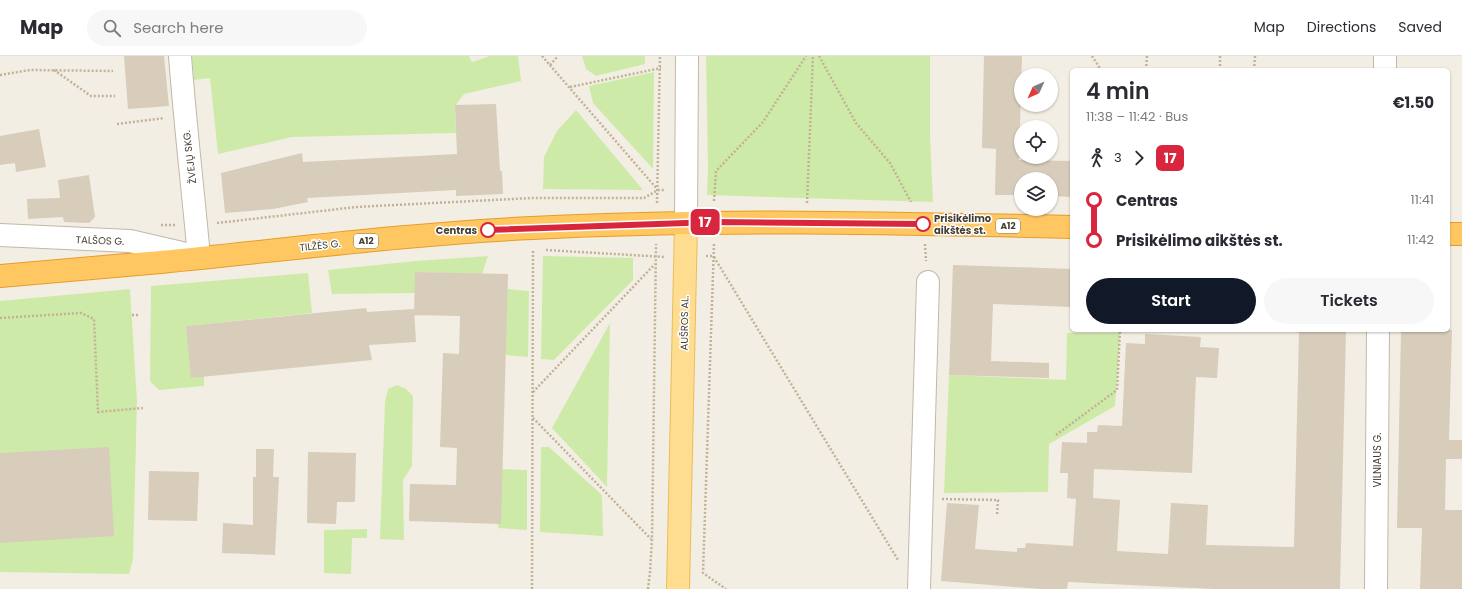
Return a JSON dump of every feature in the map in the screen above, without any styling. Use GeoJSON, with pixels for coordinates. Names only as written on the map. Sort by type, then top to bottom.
{"type":"FeatureCollection","features":[{"type":"Feature","properties":{"kind":"highway","name":"TILŽĖS G."},"geometry":{"type":"LineString","coordinates":[[0,276],[199,258],[428,234],[532,228],[686,223],[923,224],[1070,228]]}},
{"type":"Feature","properties":{"kind":"highway"},"geometry":{"type":"LineString","coordinates":[[1450,234],[1462,234]]}},
{"type":"Feature","properties":{"kind":"main road","name":"AUŠROS AL."},"geometry":{"type":"LineString","coordinates":[[678,589],[686,223]]}},
{"type":"Feature","properties":{"kind":"street","name":"ŽVEJŲ SKG."},"geometry":{"type":"LineString","coordinates":[[180,56],[184,116],[192,167],[199,258]]}},
{"type":"Feature","properties":{"kind":"street","name":"AUŠROS AL."},"geometry":{"type":"LineString","coordinates":[[686,223],[687,56]]}},
{"type":"Feature","properties":{"kind":"street"},"geometry":{"type":"LineString","coordinates":[[1385,56],[1385,68]]}},
{"type":"Feature","properties":{"kind":"street","name":"TALŠOS G."},"geometry":{"type":"LineString","coordinates":[[0,235],[130,240],[199,258]]}},
{"type":"Feature","properties":{"kind":"street"},"geometry":{"type":"LineString","coordinates":[[919,589],[928,282]]}},
{"type":"Feature","properties":{"kind":"street","name":"VILNIAUS G."},"geometry":{"type":"LineString","coordinates":[[1376,589],[1378,332]]}},
{"type":"Feature","properties":{"kind":"path"},"geometry":{"type":"LineString","coordinates":[[542,56],[658,190]]}},
{"type":"Feature","properties":{"kind":"path"},"geometry":{"type":"LineString","coordinates":[[550,65],[558,56]]}},
{"type":"Feature","properties":{"kind":"path"},"geometry":{"type":"LineString","coordinates":[[648,589],[652,539],[655,264],[661,68],[660,56]]}},
{"type":"Feature","properties":{"kind":"path"},"geometry":{"type":"LineString","coordinates":[[713,191],[716,171],[763,122],[806,56]]}},
{"type":"Feature","properties":{"kind":"path"},"geometry":{"type":"LineString","coordinates":[[806,223],[813,56]]}},
{"type":"Feature","properties":{"kind":"path"},"geometry":{"type":"LineString","coordinates":[[819,56],[856,123],[890,163],[923,224],[928,282]]}},
{"type":"Feature","properties":{"kind":"path"},"geometry":{"type":"LineString","coordinates":[[1092,56],[1100,68]]}},
{"type":"Feature","properties":{"kind":"path"},"geometry":{"type":"LineString","coordinates":[[1146,68],[1147,56]]}},
{"type":"Feature","properties":{"kind":"path"},"geometry":{"type":"LineString","coordinates":[[1220,56],[1220,68]]}},
{"type":"Feature","properties":{"kind":"path"},"geometry":{"type":"LineString","coordinates":[[1254,68],[1255,56]]}},
{"type":"Feature","properties":{"kind":"path"},"geometry":{"type":"LineString","coordinates":[[570,87],[661,68]]}},
{"type":"Feature","properties":{"kind":"path"},"geometry":{"type":"LineString","coordinates":[[0,75],[30,70],[113,70]]}},
{"type":"Feature","properties":{"kind":"path"},"geometry":{"type":"LineString","coordinates":[[54,70],[91,96],[115,96]]}},
{"type":"Feature","properties":{"kind":"path"},"geometry":{"type":"LineString","coordinates":[[117,124],[184,116]]}},
{"type":"Feature","properties":{"kind":"path"},"geometry":{"type":"LineString","coordinates":[[154,225],[196,225],[356,207],[532,198],[644,198],[658,190]]}},
{"type":"Feature","properties":{"kind":"path"},"geometry":{"type":"LineString","coordinates":[[532,228],[532,589]]}},
{"type":"Feature","properties":{"kind":"path"},"geometry":{"type":"LineString","coordinates":[[525,250],[656,257],[713,256]]}},
{"type":"Feature","properties":{"kind":"path"},"geometry":{"type":"LineString","coordinates":[[713,256],[899,562]]}},
{"type":"Feature","properties":{"kind":"path"},"geometry":{"type":"LineString","coordinates":[[713,256],[703,573],[726,589]]}},
{"type":"Feature","properties":{"kind":"path"},"geometry":{"type":"LineString","coordinates":[[533,392],[655,264]]}},
{"type":"Feature","properties":{"kind":"path"},"geometry":{"type":"LineString","coordinates":[[0,318],[81,313],[94,319],[98,412],[143,408]]}},
{"type":"Feature","properties":{"kind":"path"},"geometry":{"type":"LineString","coordinates":[[132,315],[138,315]]}},
{"type":"Feature","properties":{"kind":"path"},"geometry":{"type":"LineString","coordinates":[[1056,435],[1117,390],[1120,332]]}},
{"type":"Feature","properties":{"kind":"path"},"geometry":{"type":"LineString","coordinates":[[533,418],[652,539]]}},
{"type":"Feature","properties":{"kind":"path"},"geometry":{"type":"LineString","coordinates":[[921,498],[998,500],[997,515]]}},
{"type":"Feature","properties":{"kind":"green space"},"geometry":{"type":"Polygon","coordinates":[[[192,56],[469,56],[472,62],[490,56],[518,56],[521,81],[464,94],[455,106],[456,133],[292,137],[218,154],[210,78],[194,80],[192,56]]]}},
{"type":"Feature","properties":{"kind":"green space"},"geometry":{"type":"Polygon","coordinates":[[[582,56],[645,56],[645,64],[596,76],[586,69],[582,56]]]}},
{"type":"Feature","properties":{"kind":"green space"},"geometry":{"type":"Polygon","coordinates":[[[706,56],[930,56],[930,136],[933,202],[707,195],[708,167],[706,56]]]}},
{"type":"Feature","properties":{"kind":"green space"},"geometry":{"type":"Polygon","coordinates":[[[654,72],[653,169],[593,103],[589,86],[654,72]]]}},
{"type":"Feature","properties":{"kind":"green space"},"geometry":{"type":"Polygon","coordinates":[[[576,110],[643,190],[543,189],[544,157],[557,131],[576,110]]]}},
{"type":"Feature","properties":{"kind":"green space"},"geometry":{"type":"Polygon","coordinates":[[[488,256],[482,274],[415,272],[415,293],[332,294],[328,270],[416,261],[488,256]]]}},
{"type":"Feature","properties":{"kind":"green space"},"geometry":{"type":"Polygon","coordinates":[[[543,256],[633,258],[633,280],[554,360],[541,359],[543,256]]]}},
{"type":"Feature","properties":{"kind":"green space"},"geometry":{"type":"Polygon","coordinates":[[[308,273],[312,313],[186,326],[204,377],[204,386],[159,390],[150,381],[151,286],[308,273]]]}},
{"type":"Feature","properties":{"kind":"green space"},"geometry":{"type":"Polygon","coordinates":[[[130,289],[137,401],[133,559],[129,574],[0,572],[0,301],[130,289]]]}},
{"type":"Feature","properties":{"kind":"green space"},"geometry":{"type":"Polygon","coordinates":[[[507,289],[529,291],[528,357],[505,355],[507,289]]]}},
{"type":"Feature","properties":{"kind":"green space"},"geometry":{"type":"Polygon","coordinates":[[[610,323],[607,487],[552,428],[610,323]]]}},
{"type":"Feature","properties":{"kind":"green space"},"geometry":{"type":"Polygon","coordinates":[[[1067,333],[1120,333],[1115,406],[1049,444],[1048,492],[944,493],[949,375],[1066,380],[1067,333]]]}},
{"type":"Feature","properties":{"kind":"green space"},"geometry":{"type":"Polygon","coordinates":[[[397,385],[406,389],[413,396],[412,466],[403,480],[404,540],[380,539],[385,402],[388,389],[397,385]]]}},
{"type":"Feature","properties":{"kind":"green space"},"geometry":{"type":"Polygon","coordinates":[[[541,447],[549,447],[602,495],[603,536],[540,532],[541,447]]]}},
{"type":"Feature","properties":{"kind":"green space"},"geometry":{"type":"Polygon","coordinates":[[[502,469],[527,470],[527,530],[498,528],[502,469]]]}},
{"type":"Feature","properties":{"kind":"green space"},"geometry":{"type":"Polygon","coordinates":[[[367,529],[367,538],[352,538],[351,574],[324,573],[324,530],[367,529]]]}},
{"type":"Feature","properties":{"kind":"building"},"geometry":{"type":"Polygon","coordinates":[[[124,56],[164,56],[169,106],[128,109],[124,56]]]}},
{"type":"Feature","properties":{"kind":"building"},"geometry":{"type":"Polygon","coordinates":[[[984,56],[1022,56],[1022,68],[1014,68],[1014,112],[1020,112],[1020,120],[1014,120],[1014,164],[1058,164],[1058,161],[1070,161],[1070,197],[1058,196],[1058,172],[1014,172],[1014,195],[995,195],[996,149],[982,148],[984,56]]]}},
{"type":"Feature","properties":{"kind":"building"},"geometry":{"type":"Polygon","coordinates":[[[496,104],[500,171],[502,171],[503,194],[456,196],[456,190],[307,198],[308,202],[273,209],[225,213],[221,173],[302,153],[303,162],[457,154],[455,105],[496,104]]]}},
{"type":"Feature","properties":{"kind":"building"},"geometry":{"type":"Polygon","coordinates":[[[39,129],[46,167],[16,172],[15,163],[0,165],[0,136],[39,129]]]}},
{"type":"Feature","properties":{"kind":"building"},"geometry":{"type":"Polygon","coordinates":[[[89,175],[95,217],[89,223],[64,222],[63,217],[28,219],[27,199],[60,198],[58,180],[89,175]]]}},
{"type":"Feature","properties":{"kind":"building"},"geometry":{"type":"Polygon","coordinates":[[[953,265],[1070,269],[1070,307],[993,304],[991,361],[1049,363],[1049,378],[949,375],[953,265]]]}},
{"type":"Feature","properties":{"kind":"building"},"geometry":{"type":"Polygon","coordinates":[[[415,272],[508,274],[501,524],[409,521],[410,484],[456,485],[457,448],[440,447],[443,353],[459,354],[460,316],[414,315],[415,272]]]}},
{"type":"Feature","properties":{"kind":"building"},"geometry":{"type":"Polygon","coordinates":[[[366,308],[367,312],[414,309],[416,342],[369,345],[372,360],[191,378],[186,326],[366,308]]]}},
{"type":"Feature","properties":{"kind":"building"},"geometry":{"type":"Polygon","coordinates":[[[1450,330],[1452,330],[1449,440],[1462,440],[1462,459],[1446,459],[1445,510],[1462,510],[1462,589],[1420,589],[1422,528],[1397,528],[1401,332],[1450,332],[1450,330]]]}},
{"type":"Feature","properties":{"kind":"building"},"geometry":{"type":"Polygon","coordinates":[[[1299,332],[1346,332],[1340,589],[1214,589],[1068,582],[1067,589],[1041,589],[941,581],[947,503],[979,505],[975,549],[1017,552],[1017,548],[1025,548],[1026,543],[1073,546],[1076,499],[1067,498],[1068,473],[1060,473],[1062,442],[1087,443],[1087,432],[1097,432],[1098,425],[1122,426],[1126,343],[1145,344],[1145,334],[1201,337],[1200,347],[1219,348],[1217,378],[1196,377],[1192,473],[1094,469],[1093,498],[1120,500],[1117,551],[1168,554],[1171,503],[1208,505],[1206,545],[1294,547],[1299,332]]]}},
{"type":"Feature","properties":{"kind":"building"},"geometry":{"type":"Polygon","coordinates":[[[109,447],[114,536],[0,543],[0,453],[109,447]]]}},
{"type":"Feature","properties":{"kind":"building"},"geometry":{"type":"Polygon","coordinates":[[[256,449],[274,449],[273,477],[279,477],[275,555],[222,553],[223,523],[253,525],[253,477],[256,477],[256,449]]]}},
{"type":"Feature","properties":{"kind":"building"},"geometry":{"type":"Polygon","coordinates":[[[308,452],[356,453],[355,502],[337,502],[336,524],[307,523],[308,452]]]}},
{"type":"Feature","properties":{"kind":"building"},"geometry":{"type":"Polygon","coordinates":[[[149,471],[199,472],[197,521],[148,520],[149,471]]]}},
{"type":"Feature","properties":{"kind":"bus line","name":"17"},"geometry":{"type":"LineString","coordinates":[[488,230],[714,222],[923,224]]}},
{"type":"Feature","properties":{"kind":"place","name":"Prisikėlimo aikštės st."},"geometry":{"type":"Point","coordinates":[923,224]}},
{"type":"Feature","properties":{"kind":"place","name":"Centras"},"geometry":{"type":"Point","coordinates":[488,230]}}]}
